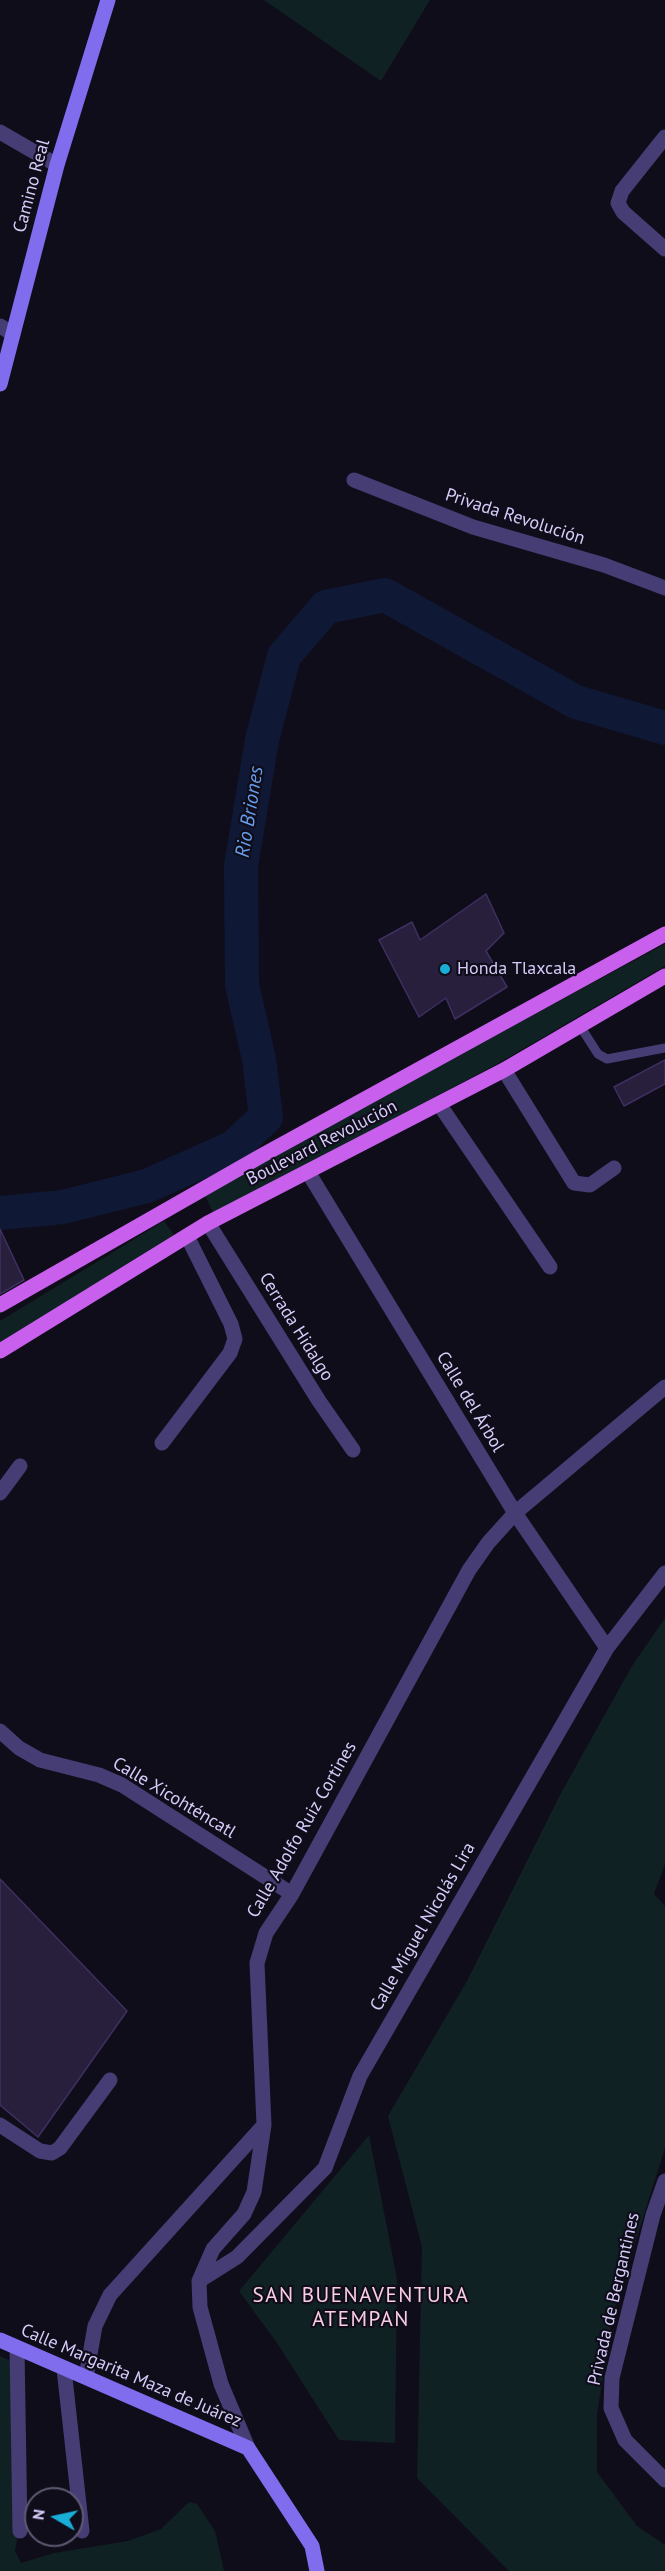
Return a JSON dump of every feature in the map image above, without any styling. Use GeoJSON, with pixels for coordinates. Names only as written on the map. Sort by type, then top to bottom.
{"type":"FeatureCollection","features":[{"type":"Feature","properties":{"kind":"main road","name":"Boulevard Revolución"},"geometry":{"type":"LineString","coordinates":[[0,1305],[261,1156],[665,934]]}},
{"type":"Feature","properties":{"kind":"main road","name":"Boulevard Revolución"},"geometry":{"type":"LineString","coordinates":[[0,1351],[207,1223],[504,1070],[665,976]]}},
{"type":"Feature","properties":{"kind":"street","name":"Camino Real"},"geometry":{"type":"LineString","coordinates":[[0,384],[6,330],[108,0]]}},
{"type":"Feature","properties":{"kind":"street"},"geometry":{"type":"LineString","coordinates":[[0,132],[57,165]]}},
{"type":"Feature","properties":{"kind":"street"},"geometry":{"type":"LineString","coordinates":[[665,137],[622,191],[618,202],[623,212],[665,249]]}},
{"type":"Feature","properties":{"kind":"street","name":"Privada Revolución"},"geometry":{"type":"LineString","coordinates":[[354,480],[473,527],[604,565],[665,588]]}},
{"type":"Feature","properties":{"kind":"street"},"geometry":{"type":"LineString","coordinates":[[504,1070],[574,1183],[590,1185],[614,1168]]}},
{"type":"Feature","properties":{"kind":"street"},"geometry":{"type":"LineString","coordinates":[[439,1104],[550,1267]]}},
{"type":"Feature","properties":{"kind":"street","name":"Calle del Árbol"},"geometry":{"type":"LineString","coordinates":[[308,1172],[515,1514],[607,1648]]}},
{"type":"Feature","properties":{"kind":"street","name":"Cerrada Hidalgo"},"geometry":{"type":"LineString","coordinates":[[207,1223],[319,1401],[353,1450]]}},
{"type":"Feature","properties":{"kind":"street"},"geometry":{"type":"LineString","coordinates":[[162,1443],[230,1353],[235,1339],[231,1324],[187,1236]]}},
{"type":"Feature","properties":{"kind":"street","name":"Calle Adolfo Ruiz Cortines"},"geometry":{"type":"LineString","coordinates":[[248,2448],[221,2384],[200,2307],[199,2281],[213,2249],[244,2214],[254,2192],[264,2125],[257,1963],[266,1933],[292,1894],[469,1570],[515,1514],[665,1387]]}},
{"type":"Feature","properties":{"kind":"street"},"geometry":{"type":"LineString","coordinates":[[0,1493],[20,1466]]}},
{"type":"Feature","properties":{"kind":"street","name":"Calle Miguel Nicolás Lira"},"geometry":{"type":"LineString","coordinates":[[199,2281],[237,2257],[325,2168],[360,2076],[607,1648],[665,1573]]}},
{"type":"Feature","properties":{"kind":"street","name":"Calle Xicohténcatl"},"geometry":{"type":"LineString","coordinates":[[0,1731],[19,1748],[40,1760],[99,1775],[122,1785],[292,1894]]}},
{"type":"Feature","properties":{"kind":"street"},"geometry":{"type":"LineString","coordinates":[[0,2125],[40,2151],[52,2153],[60,2148],[110,2080]]}},
{"type":"Feature","properties":{"kind":"street"},"geometry":{"type":"LineString","coordinates":[[86,2377],[94,2326],[110,2295],[264,2125]]}},
{"type":"Feature","properties":{"kind":"street","name":"Privada de Bergantines"},"geometry":{"type":"LineString","coordinates":[[665,2181],[653,2215],[612,2378],[611,2408],[625,2440],[665,2480]]}},
{"type":"Feature","properties":{"kind":"street","name":"Calle Margarita Maza de Juárez"},"geometry":{"type":"LineString","coordinates":[[0,2340],[248,2448],[312,2546],[317,2571]]}},
{"type":"Feature","properties":{"kind":"street"},"geometry":{"type":"LineString","coordinates":[[17,2348],[20,2531]]}},
{"type":"Feature","properties":{"kind":"street"},"geometry":{"type":"LineString","coordinates":[[64,2369],[77,2487]]}},
{"type":"Feature","properties":{"kind":"lane"},"geometry":{"type":"LineString","coordinates":[[580,1026],[598,1054],[607,1059],[665,1048]]}},
{"type":"Feature","properties":{"kind":"shaded area"},"geometry":{"type":"Polygon","coordinates":[[[264,0],[430,0],[381,81],[264,0]]]}},
{"type":"Feature","properties":{"kind":"shaded area"},"geometry":{"type":"Polygon","coordinates":[[[665,944],[665,966],[497,1064],[214,1214],[205,1196],[262,1161],[665,944]]]}},
{"type":"Feature","properties":{"kind":"shaded area"},"geometry":{"type":"Polygon","coordinates":[[[164,1221],[176,1238],[0,1344],[0,1321],[164,1221]]]}},
{"type":"Feature","properties":{"kind":"shaded area"},"geometry":{"type":"Polygon","coordinates":[[[665,1618],[665,1864],[654,1894],[665,1906],[665,2148],[613,2313],[597,2414],[597,2472],[637,2526],[665,2545],[665,2571],[509,2571],[417,2478],[422,2247],[388,2116],[467,1981],[561,1793],[632,1666],[665,1618]]]}},
{"type":"Feature","properties":{"kind":"shaded area"},"geometry":{"type":"Polygon","coordinates":[[[369,2135],[397,2279],[395,2443],[339,2440],[277,2343],[239,2291],[369,2135]]]}},
{"type":"Feature","properties":{"kind":"shaded area"},"geometry":{"type":"Polygon","coordinates":[[[0,2356],[17,2364],[19,2530],[15,2551],[21,2563],[54,2553],[128,2541],[161,2529],[189,2502],[197,2504],[215,2531],[224,2571],[0,2571],[0,2356]]]}},
{"type":"Feature","properties":{"kind":"building","name":"Honda Tlaxcala"},"geometry":{"type":"Polygon","coordinates":[[[486,894],[504,933],[486,951],[507,987],[455,1019],[446,998],[419,1017],[379,940],[412,922],[420,940],[486,894]]]}},
{"type":"Feature","properties":{"kind":"building"},"geometry":{"type":"Polygon","coordinates":[[[665,1060],[665,1084],[624,1106],[614,1087],[665,1060]]]}},
{"type":"Feature","properties":{"kind":"building"},"geometry":{"type":"Polygon","coordinates":[[[0,1229],[24,1280],[0,1294],[0,1229]]]}},
{"type":"Feature","properties":{"kind":"building"},"geometry":{"type":"Polygon","coordinates":[[[0,1879],[127,2011],[38,2137],[0,2105],[0,1879]]]}},
{"type":"Feature","properties":{"kind":"waterway","name":"Rio Briones"},"geometry":{"type":"LineString","coordinates":[[0,1213],[63,1207],[147,1186],[234,1147],[266,1117],[259,1059],[242,985],[241,866],[262,740],[284,656],[326,607],[385,595],[576,702],[665,728]]}},
{"type":"Feature","properties":{"kind":"place","name":"Honda Tlaxcala"},"geometry":{"type":"Point","coordinates":[445,969]}},
{"type":"Feature","properties":{"kind":"district","name":"SAN BUENAVENTURA ATEMPAN"},"geometry":{"type":"Point","coordinates":[361,2308]}}]}
